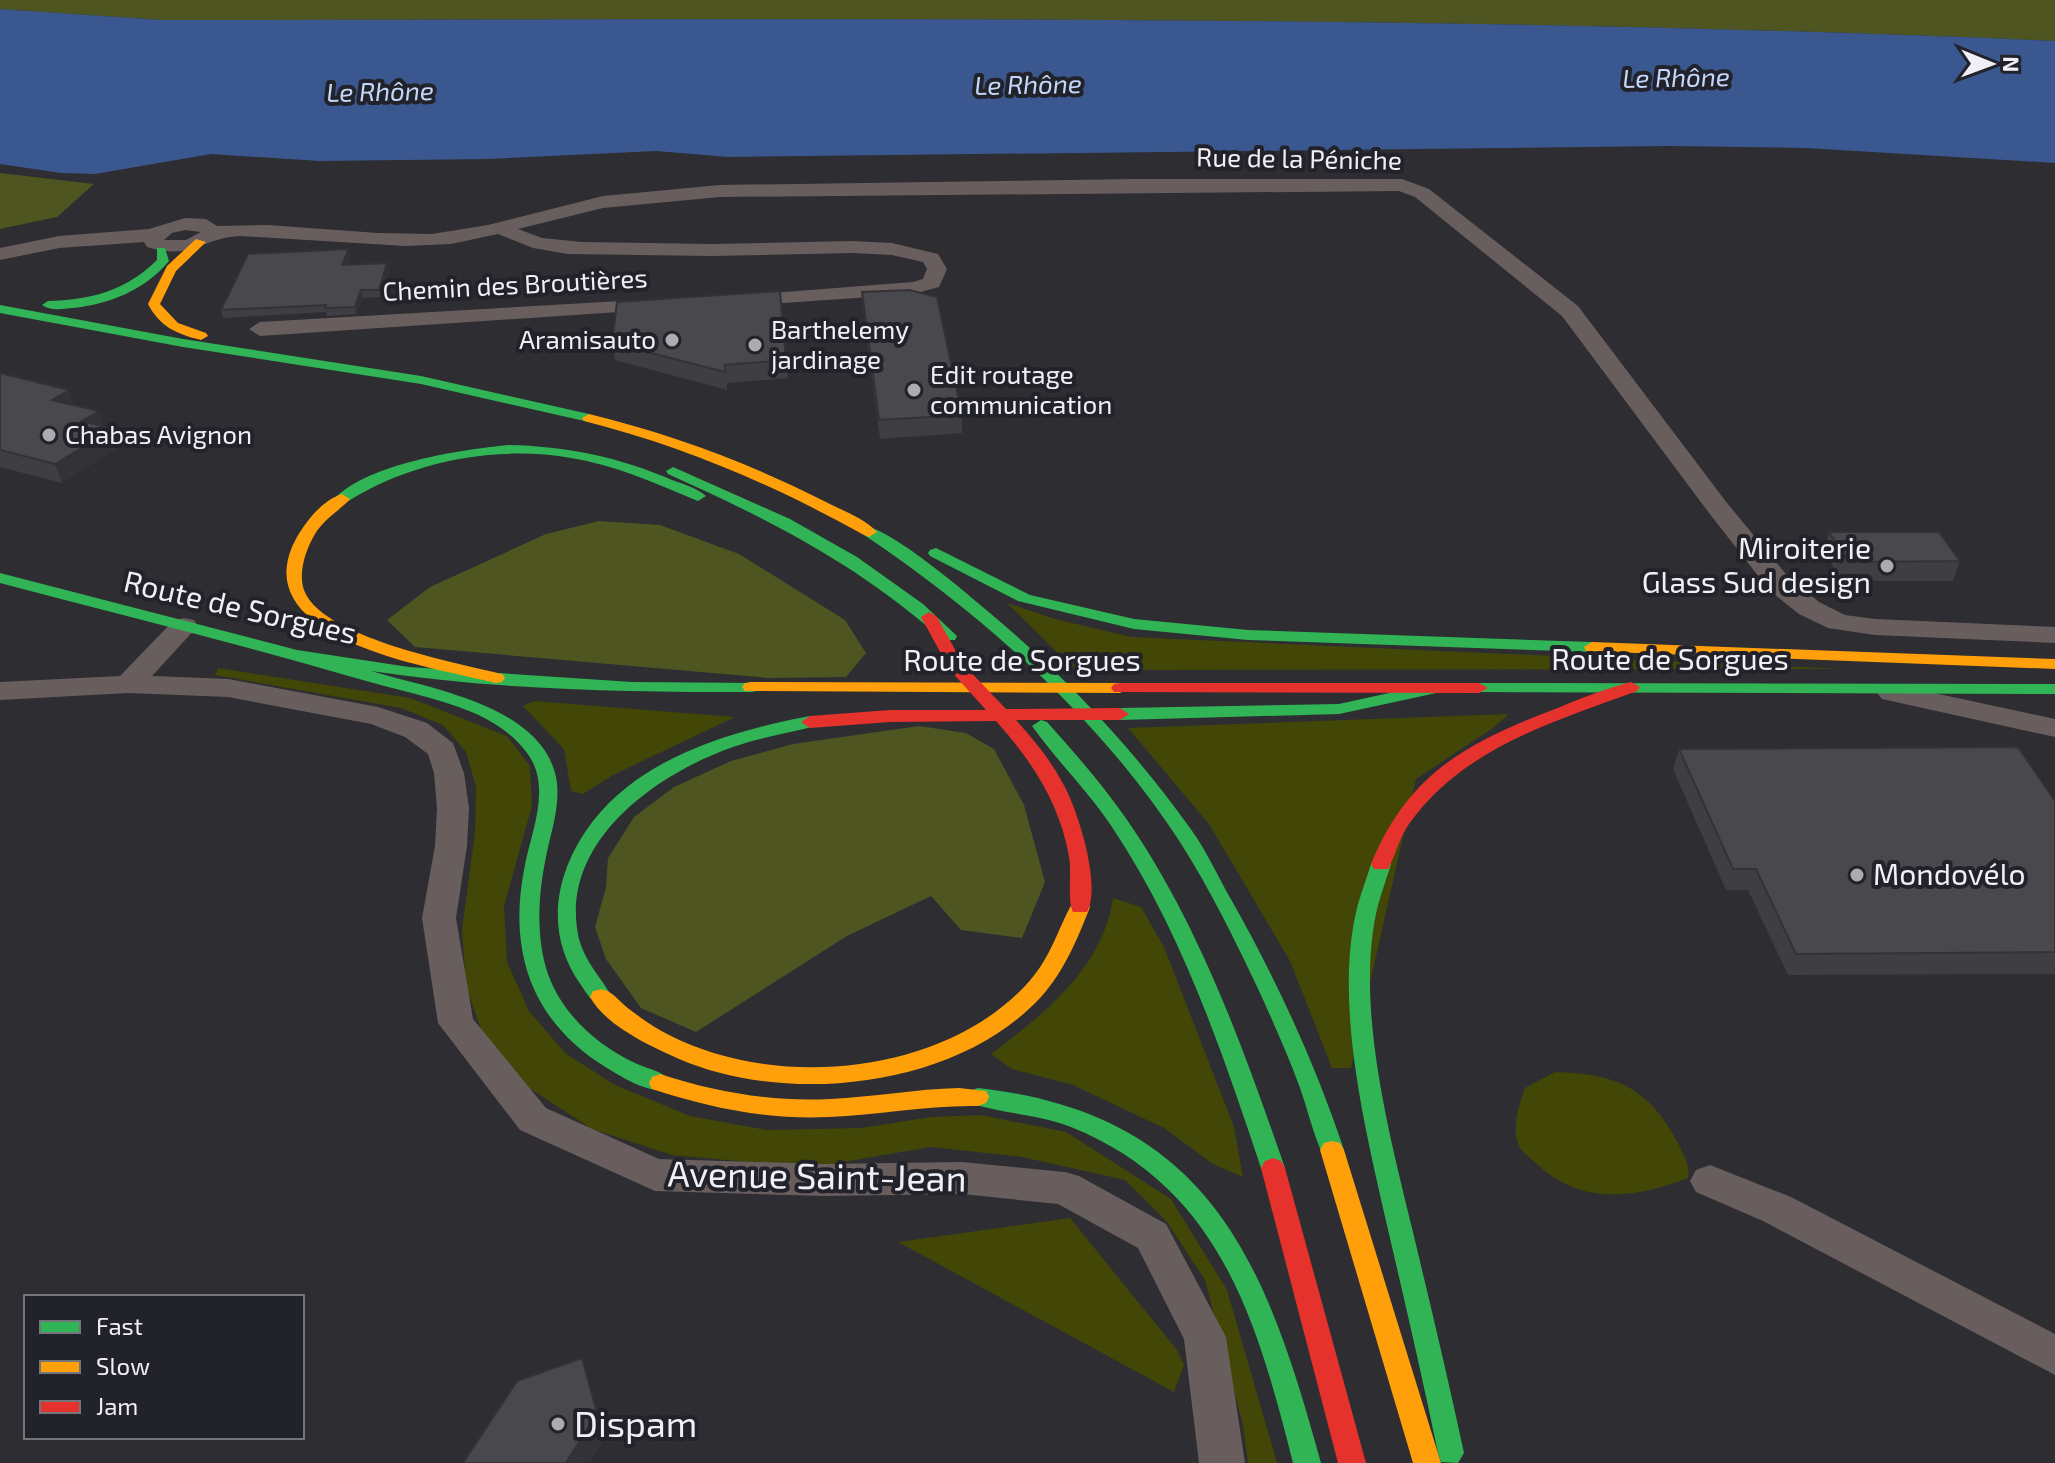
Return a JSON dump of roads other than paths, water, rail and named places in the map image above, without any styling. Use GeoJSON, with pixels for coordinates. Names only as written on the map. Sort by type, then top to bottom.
{"type":"FeatureCollection","features":[{"type":"Feature","properties":{"kind":"main road"},"geometry":{"type":"LineString","coordinates":[[206,237],[178,260],[159,286],[154,304],[158,316],[168,325],[199,335],[404,367],[421,380]]}},
{"type":"Feature","properties":{"kind":"main road"},"geometry":{"type":"LineString","coordinates":[[0,299],[55,305],[109,297],[147,280],[156,271],[163,261],[156,240]]}},
{"type":"Feature","properties":{"kind":"main road"},"geometry":{"type":"LineString","coordinates":[[0,309],[183,343],[421,380],[584,415],[679,445],[783,484],[920,563],[1037,664],[1101,730],[1184,834],[1253,956],[1314,1091],[1427,1463]]}},
{"type":"Feature","properties":{"kind":"main road"},"geometry":{"type":"LineString","coordinates":[[548,432],[656,463],[761,509],[840,552],[912,601],[1051,736],[1097,789],[1136,849],[1196,962],[1253,1101],[1320,1330],[1352,1463]]}},
{"type":"Feature","properties":{"kind":"main road"},"geometry":{"type":"LineString","coordinates":[[679,445],[720,447],[773,466],[880,518],[939,555],[1010,591],[1104,619],[1248,635],[2055,664]]}},
{"type":"Feature","properties":{"kind":"main road"},"geometry":{"type":"LineString","coordinates":[[496,678],[347,634],[320,622],[307,611],[292,584],[299,544],[311,526],[351,493],[377,479],[433,459],[500,449],[550,449],[608,461],[692,493],[789,537],[870,590],[912,601]]}},
{"type":"Feature","properties":{"kind":"main road","name":"Route de Sorgues"},"geometry":{"type":"LineString","coordinates":[[0,578],[296,655],[409,672],[632,687],[2055,689]]}},
{"type":"Feature","properties":{"kind":"main road"},"geometry":{"type":"LineString","coordinates":[[929,617],[948,656],[1024,741],[1049,775],[1069,826],[1082,876],[1080,906],[1069,940],[1049,976],[1017,1007],[982,1032],[919,1059],[864,1071],[774,1075],[689,1053],[649,1036],[618,1014],[589,987],[570,950],[565,907],[575,866],[606,815],[633,792],[693,758],[763,733],[810,722],[911,716],[1184,712],[1282,712],[1359,707],[1435,688]]}},
{"type":"Feature","properties":{"kind":"main road"},"geometry":{"type":"LineString","coordinates":[[296,655],[480,709],[506,724],[541,760],[548,798],[525,909],[526,946],[542,988],[563,1020],[611,1058],[646,1078],[693,1094],[735,1103],[827,1108],[948,1096],[1055,1111],[1112,1136],[1167,1170],[1207,1211],[1237,1262],[1266,1327],[1307,1463]]}},
{"type":"Feature","properties":{"kind":"main road"},"geometry":{"type":"LineString","coordinates":[[1453,1463],[1372,1105],[1362,1006],[1363,931],[1377,866],[1402,819],[1435,779],[1481,750],[1520,731],[1631,687]]}},
{"type":"Feature","properties":{"kind":"street","name":"Rue de la Péniche"},"geometry":{"type":"LineString","coordinates":[[0,254],[59,242],[156,240],[178,247],[206,237],[258,229],[430,240],[465,236],[589,205],[652,195],[720,191],[1091,185],[1402,185],[1422,193],[1570,311],[1718,508],[1780,585],[1809,608],[1838,622],[1875,627],[2055,635]]}},
{"type":"Feature","properties":{"kind":"street","name":"Chemin des Broutières"},"geometry":{"type":"LineString","coordinates":[[500,227],[519,240],[553,246],[695,251],[901,248],[931,258],[937,269],[932,283],[913,288],[722,301]]}},
{"type":"Feature","properties":{"kind":"street","name":"Chemin des Broutières"},"geometry":{"type":"LineString","coordinates":[[260,329],[677,304]]}},
{"type":"Feature","properties":{"kind":"street"},"geometry":{"type":"LineString","coordinates":[[128,684],[184,626]]}},
{"type":"Feature","properties":{"kind":"street","name":"Avenue Saint-Jean"},"geometry":{"type":"LineString","coordinates":[[0,691],[128,684],[228,688],[378,716],[416,730],[442,750],[449,773],[453,808],[451,846],[439,918],[456,1023],[533,1119],[655,1175],[825,1180],[962,1178],[1065,1188],[1152,1236],[1205,1337],[1222,1463]]}},
{"type":"Feature","properties":{"kind":"street"},"geometry":{"type":"LineString","coordinates":[[1871,688],[2055,728]]}},
{"type":"Feature","properties":{"kind":"street"},"geometry":{"type":"LineString","coordinates":[[1710,1181],[1777,1209],[2055,1356]]}},
{"type":"Feature","properties":{"kind":"water","name":"Le Rhône"},"geometry":{"type":"Polygon","coordinates":[[[0,9],[162,20],[1345,22],[1818,32],[2055,41],[2055,163],[1806,148],[1669,146],[728,157],[656,151],[489,159],[320,161],[211,154],[95,174],[61,173],[0,164],[0,9]]]}},
{"type":"Feature","properties":{"kind":"place","name":"Aramisauto"},"geometry":{"type":"Point","coordinates":[672,340]}},
{"type":"Feature","properties":{"kind":"place","name":"Barthelemy jardinage"},"geometry":{"type":"Point","coordinates":[755,345]}},
{"type":"Feature","properties":{"kind":"place","name":"Edit routage communication"},"geometry":{"type":"Point","coordinates":[914,390]}},
{"type":"Feature","properties":{"kind":"place","name":"Chabas Avignon"},"geometry":{"type":"Point","coordinates":[49,435]}},
{"type":"Feature","properties":{"kind":"place","name":"Miroiterie Glass Sud design"},"geometry":{"type":"Point","coordinates":[1887,566]}},
{"type":"Feature","properties":{"kind":"place","name":"Mondovélo"},"geometry":{"type":"Point","coordinates":[1857,875]}},
{"type":"Feature","properties":{"kind":"place","name":"Dispam"},"geometry":{"type":"Point","coordinates":[558,1424]}}]}
